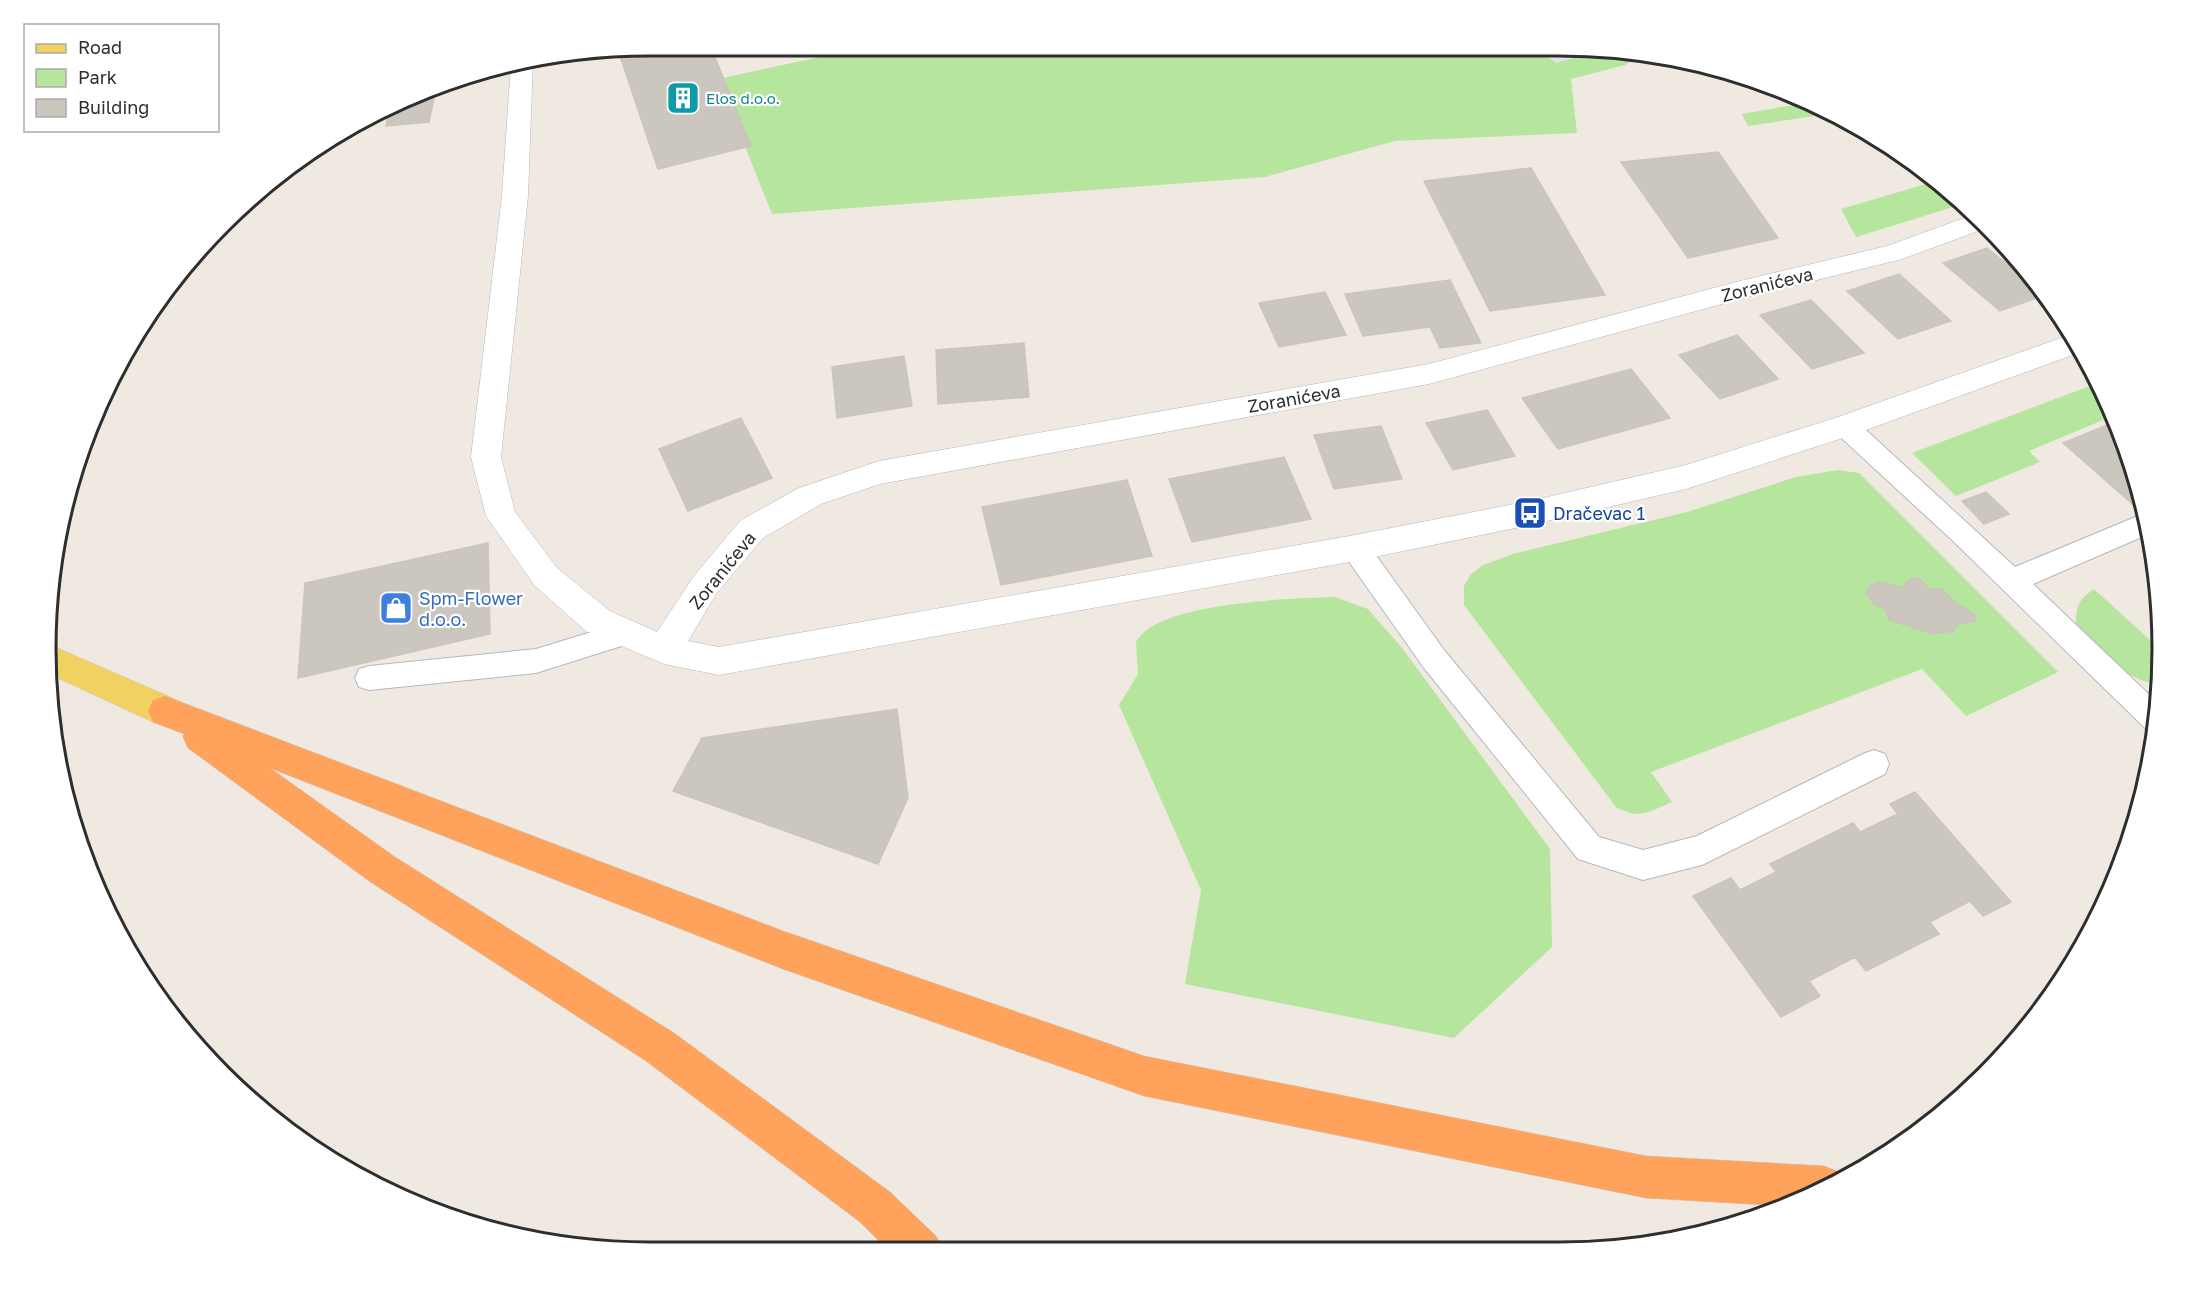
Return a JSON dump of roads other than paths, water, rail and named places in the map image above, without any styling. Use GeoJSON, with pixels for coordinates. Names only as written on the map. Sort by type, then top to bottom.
{"type":"FeatureCollection","features":[{"type":"Feature","properties":{"kind":"highway"},"geometry":{"type":"LineString","coordinates":[[165,711],[783,950],[1144,1076],[1646,1178],[1807,1186]]}},
{"type":"Feature","properties":{"kind":"highway"},"geometry":{"type":"LineString","coordinates":[[165,711],[382,869],[660,1047],[874,1208],[911,1242]]}},
{"type":"Feature","properties":{"kind":"main road"},"geometry":{"type":"LineString","coordinates":[[56,662],[165,711]]}},
{"type":"Feature","properties":{"kind":"street"},"geometry":{"type":"LineString","coordinates":[[522,69],[515,196],[486,457],[501,516],[546,577],[598,621],[664,650],[719,661],[1355,548],[1530,513],[1686,477],[1845,426],[2068,346]]}},
{"type":"Feature","properties":{"kind":"street","name":"Zoranićeva"},"geometry":{"type":"LineString","coordinates":[[664,650],[705,585],[752,529],[810,496],[879,473],[1429,374],[1740,290],[1893,253],[1972,224]]}},
{"type":"Feature","properties":{"kind":"lane"},"geometry":{"type":"LineString","coordinates":[[1845,426],[2147,712]]}},
{"type":"Feature","properties":{"kind":"lane"},"geometry":{"type":"LineString","coordinates":[[2011,581],[2139,527]]}},
{"type":"Feature","properties":{"kind":"lane"},"geometry":{"type":"LineString","coordinates":[[1355,548],[1434,659],[1589,849],[1643,865],[1702,850],[1874,764]]}},
{"type":"Feature","properties":{"kind":"lane"},"geometry":{"type":"LineString","coordinates":[[369,678],[536,661],[624,634]]}},
{"type":"Feature","properties":{"kind":"place","name":"Elos d.o.o."},"geometry":{"type":"Point","coordinates":[683,98]}},
{"type":"Feature","properties":{"kind":"place","name":"Dračevac 1"},"geometry":{"type":"Point","coordinates":[1530,513]}},
{"type":"Feature","properties":{"kind":"place","name":"Spm-Flower d.o.o."},"geometry":{"type":"Point","coordinates":[396,608]}}]}
